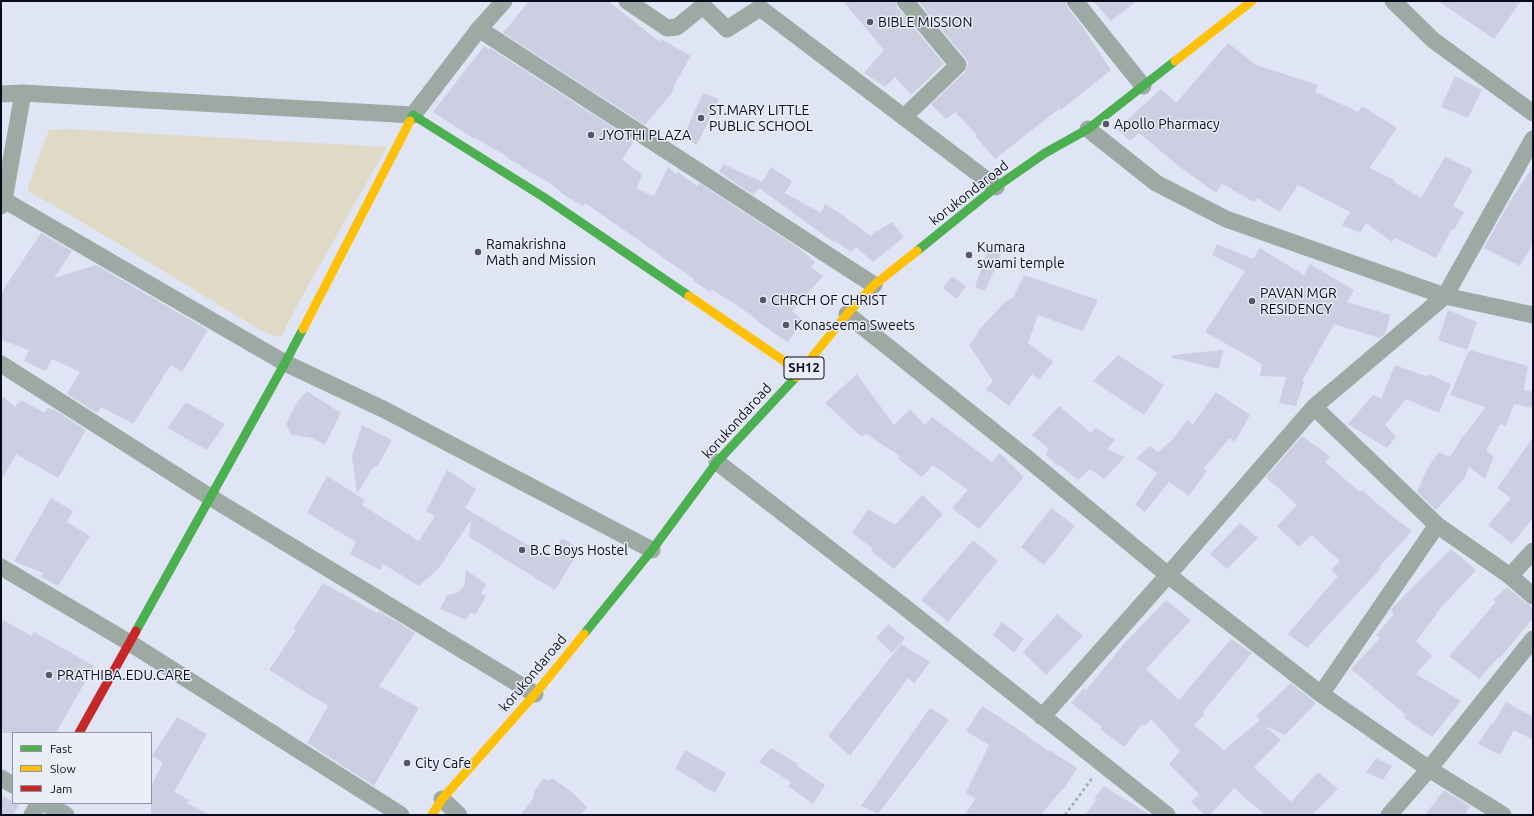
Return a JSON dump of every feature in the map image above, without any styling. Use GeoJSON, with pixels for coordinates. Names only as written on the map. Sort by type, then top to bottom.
{"type":"FeatureCollection","features":[{"type":"Feature","properties":{"kind":"main road","name":"korukondaroad"},"geometry":{"type":"LineString","coordinates":[[432,815],[442,799],[535,694],[652,550],[717,462],[800,372],[847,314],[874,285],[996,187],[1045,153],[1088,129],[1252,1]]}},
{"type":"Feature","properties":{"kind":"main road"},"geometry":{"type":"LineString","coordinates":[[79,732],[285,364],[413,115],[545,198],[800,372]]}},
{"type":"Feature","properties":{"kind":"street"},"geometry":{"type":"LineString","coordinates":[[1,94],[23,93],[413,115],[479,29],[504,1]]}},
{"type":"Feature","properties":{"kind":"street"},"geometry":{"type":"LineString","coordinates":[[627,1],[667,28],[677,27],[702,6],[727,29],[760,8],[996,187]]}},
{"type":"Feature","properties":{"kind":"street"},"geometry":{"type":"LineString","coordinates":[[904,118],[958,65],[905,1]]}},
{"type":"Feature","properties":{"kind":"street"},"geometry":{"type":"LineString","coordinates":[[1075,1],[1143,86]]}},
{"type":"Feature","properties":{"kind":"street"},"geometry":{"type":"LineString","coordinates":[[1393,1],[1433,40],[1533,113]]}},
{"type":"Feature","properties":{"kind":"street"},"geometry":{"type":"LineString","coordinates":[[479,29],[874,285]]}},
{"type":"Feature","properties":{"kind":"street"},"geometry":{"type":"LineString","coordinates":[[23,93],[3,203],[285,364],[385,410],[652,550]]}},
{"type":"Feature","properties":{"kind":"street"},"geometry":{"type":"LineString","coordinates":[[1088,129],[1156,184],[1226,219],[1445,296],[1533,315]]}},
{"type":"Feature","properties":{"kind":"street"},"geometry":{"type":"LineString","coordinates":[[1042,717],[1314,407],[1445,296],[1533,139]]}},
{"type":"Feature","properties":{"kind":"street"},"geometry":{"type":"LineString","coordinates":[[847,314],[1028,459],[1168,575],[1321,694],[1429,769],[1503,815]]}},
{"type":"Feature","properties":{"kind":"street"},"geometry":{"type":"LineString","coordinates":[[1,364],[210,497],[535,694]]}},
{"type":"Feature","properties":{"kind":"street"},"geometry":{"type":"LineString","coordinates":[[1314,407],[1437,525],[1510,576],[1533,596]]}},
{"type":"Feature","properties":{"kind":"street"},"geometry":{"type":"LineString","coordinates":[[717,462],[902,605],[1167,815]]}},
{"type":"Feature","properties":{"kind":"street"},"geometry":{"type":"LineString","coordinates":[[1321,694],[1437,525]]}},
{"type":"Feature","properties":{"kind":"street"},"geometry":{"type":"LineString","coordinates":[[1510,576],[1533,551]]}},
{"type":"Feature","properties":{"kind":"street"},"geometry":{"type":"LineString","coordinates":[[1,567],[130,642],[401,815]]}},
{"type":"Feature","properties":{"kind":"street"},"geometry":{"type":"LineString","coordinates":[[1389,815],[1429,769],[1533,639]]}},
{"type":"Feature","properties":{"kind":"street"},"geometry":{"type":"LineString","coordinates":[[1,778],[12,784]]}},
{"type":"Feature","properties":{"kind":"street"},"geometry":{"type":"LineString","coordinates":[[442,799],[459,815]]}},
{"type":"Feature","properties":{"kind":"street"},"geometry":{"type":"LineString","coordinates":[[32,815],[38,804]]}},
{"type":"Feature","properties":{"kind":"street"},"geometry":{"type":"LineString","coordinates":[[46,804],[66,815]]}},
{"type":"Feature","properties":{"kind":"path"},"geometry":{"type":"LineString","coordinates":[[1065,815],[1102,764]]}},
{"type":"Feature","properties":{"kind":"shaded area"},"geometry":{"type":"Polygon","coordinates":[[[68,129],[387,147],[300,300],[282,335],[278,337],[260,330],[99,232],[28,191],[29,184],[49,130],[68,129]]]}},
{"type":"Feature","properties":{"kind":"building"},"geometry":{"type":"Polygon","coordinates":[[[529,1],[608,1],[660,42],[661,39],[691,56],[671,94],[645,125],[503,33],[529,1]]]}},
{"type":"Feature","properties":{"kind":"building"},"geometry":{"type":"Polygon","coordinates":[[[843,1],[895,1],[897,7],[944,64],[911,95],[895,77],[885,87],[864,73],[884,50],[843,1]]]}},
{"type":"Feature","properties":{"kind":"building"},"geometry":{"type":"Polygon","coordinates":[[[918,1],[1065,1],[1067,7],[1080,23],[1111,70],[1061,110],[1060,108],[995,159],[975,136],[977,135],[955,112],[946,119],[931,104],[965,72],[968,63],[918,1]]]}},
{"type":"Feature","properties":{"kind":"building"},"geometry":{"type":"Polygon","coordinates":[[[1093,1],[1137,1],[1111,21],[1093,1]]]}},
{"type":"Feature","properties":{"kind":"building"},"geometry":{"type":"Polygon","coordinates":[[[1438,1],[1521,1],[1494,39],[1438,1]]]}},
{"type":"Feature","properties":{"kind":"building"},"geometry":{"type":"Polygon","coordinates":[[[1228,43],[1256,65],[1318,85],[1315,92],[1358,112],[1362,106],[1397,128],[1369,168],[1395,180],[1394,182],[1421,198],[1445,157],[1473,170],[1453,206],[1464,212],[1454,230],[1452,229],[1436,258],[1395,238],[1392,242],[1366,223],[1360,233],[1342,225],[1350,212],[1298,185],[1280,212],[1257,198],[1254,202],[1222,184],[1216,193],[1180,167],[1139,133],[1130,141],[1117,129],[1161,89],[1176,103],[1228,43]]]}},
{"type":"Feature","properties":{"kind":"building"},"geometry":{"type":"Polygon","coordinates":[[[484,46],[489,50],[490,48],[634,141],[622,160],[642,174],[637,189],[654,196],[668,167],[677,175],[678,172],[697,186],[699,183],[799,248],[815,262],[811,267],[823,276],[792,311],[804,322],[787,342],[741,308],[712,290],[710,292],[693,280],[694,279],[585,203],[583,206],[564,195],[551,184],[507,158],[508,157],[475,138],[474,139],[433,112],[484,46]]]}},
{"type":"Feature","properties":{"kind":"building"},"geometry":{"type":"Polygon","coordinates":[[[1455,76],[1482,90],[1468,118],[1441,107],[1455,76]]]}},
{"type":"Feature","properties":{"kind":"building","name":"ST.MARY LITTLE PUBLIC SCHOOL"},"geometry":{"type":"Polygon","coordinates":[[[703,93],[719,99],[697,145],[683,137],[703,93]]]}},
{"type":"Feature","properties":{"kind":"building"},"geometry":{"type":"Polygon","coordinates":[[[723,164],[762,182],[771,167],[792,181],[785,193],[821,213],[825,204],[846,217],[871,236],[877,230],[878,231],[892,222],[904,237],[873,262],[856,247],[851,252],[834,240],[833,242],[759,188],[753,195],[719,172],[723,164]]]}},
{"type":"Feature","properties":{"kind":"building"},"geometry":{"type":"Polygon","coordinates":[[[1533,167],[1533,243],[1520,266],[1484,248],[1510,201],[1533,167]]]}},
{"type":"Feature","properties":{"kind":"building"},"geometry":{"type":"Polygon","coordinates":[[[41,233],[72,251],[54,278],[96,265],[208,330],[182,372],[171,365],[133,424],[101,407],[97,413],[67,394],[80,372],[52,359],[46,371],[24,361],[29,350],[1,340],[1,293],[41,233]]]}},
{"type":"Feature","properties":{"kind":"building"},"geometry":{"type":"Polygon","coordinates":[[[1217,244],[1253,259],[1260,248],[1304,275],[1310,264],[1354,290],[1347,302],[1390,315],[1386,333],[1380,338],[1334,324],[1302,381],[1304,382],[1296,406],[1279,403],[1286,377],[1260,376],[1262,364],[1205,332],[1245,271],[1212,255],[1217,244]]]}},
{"type":"Feature","properties":{"kind":"building"},"geometry":{"type":"Polygon","coordinates":[[[989,245],[1002,252],[985,291],[975,287],[989,245]]]}},
{"type":"Feature","properties":{"kind":"building"},"geometry":{"type":"Polygon","coordinates":[[[1024,275],[1098,300],[1083,331],[1038,315],[1028,343],[1053,362],[1039,380],[1032,374],[1009,406],[986,389],[993,381],[969,345],[978,333],[977,332],[1004,303],[1013,297],[1024,275]]]}},
{"type":"Feature","properties":{"kind":"building"},"geometry":{"type":"Polygon","coordinates":[[[952,276],[966,286],[957,299],[943,288],[952,276]]]}},
{"type":"Feature","properties":{"kind":"building"},"geometry":{"type":"Polygon","coordinates":[[[1448,310],[1477,322],[1467,350],[1438,340],[1448,310]]]}},
{"type":"Feature","properties":{"kind":"building"},"geometry":{"type":"Polygon","coordinates":[[[1223,350],[1219,369],[1172,358],[1172,355],[1223,350]]]}},
{"type":"Feature","properties":{"kind":"building"},"geometry":{"type":"Polygon","coordinates":[[[1469,350],[1528,366],[1524,390],[1533,392],[1533,408],[1514,404],[1506,426],[1500,424],[1486,451],[1494,457],[1485,479],[1469,467],[1464,479],[1436,510],[1417,492],[1428,467],[1439,452],[1450,457],[1463,436],[1485,407],[1450,395],[1469,350]]]}},
{"type":"Feature","properties":{"kind":"building"},"geometry":{"type":"Polygon","coordinates":[[[1118,355],[1164,385],[1144,415],[1093,381],[1118,355]]]}},
{"type":"Feature","properties":{"kind":"building"},"geometry":{"type":"Polygon","coordinates":[[[1395,365],[1428,377],[1429,374],[1451,384],[1439,413],[1406,399],[1385,425],[1396,437],[1387,448],[1348,424],[1373,395],[1381,399],[1395,365]]]}},
{"type":"Feature","properties":{"kind":"building"},"geometry":{"type":"Polygon","coordinates":[[[857,374],[894,425],[910,409],[925,425],[932,417],[992,462],[1000,453],[1024,477],[979,529],[952,508],[968,490],[933,465],[922,477],[898,459],[900,456],[866,434],[862,437],[825,403],[857,374]]]}},
{"type":"Feature","properties":{"kind":"building"},"geometry":{"type":"Polygon","coordinates":[[[307,391],[341,413],[325,445],[312,438],[291,435],[286,424],[298,401],[307,391]]]}},
{"type":"Feature","properties":{"kind":"building"},"geometry":{"type":"Polygon","coordinates":[[[1216,392],[1250,415],[1235,442],[1230,438],[1203,469],[1207,471],[1189,496],[1169,482],[1145,512],[1135,505],[1157,473],[1136,458],[1150,446],[1158,452],[1172,440],[1187,420],[1193,424],[1216,392]]]}},
{"type":"Feature","properties":{"kind":"building"},"geometry":{"type":"Polygon","coordinates":[[[1,395],[15,407],[21,400],[45,413],[48,408],[55,410],[86,430],[58,478],[16,454],[1,481],[1,395]]]}},
{"type":"Feature","properties":{"kind":"building"},"geometry":{"type":"Polygon","coordinates":[[[186,402],[225,424],[207,450],[167,428],[186,402]]]}},
{"type":"Feature","properties":{"kind":"building"},"geometry":{"type":"Polygon","coordinates":[[[1059,406],[1091,433],[1095,427],[1115,440],[1107,449],[1125,457],[1104,479],[1090,469],[1078,480],[1059,465],[1058,466],[1045,454],[1049,449],[1032,435],[1059,406]]]}},
{"type":"Feature","properties":{"kind":"building"},"geometry":{"type":"Polygon","coordinates":[[[362,425],[392,440],[379,464],[372,469],[357,494],[352,456],[362,425]]]}},
{"type":"Feature","properties":{"kind":"building"},"geometry":{"type":"Polygon","coordinates":[[[1302,436],[1330,456],[1325,462],[1360,492],[1362,490],[1388,513],[1412,531],[1379,567],[1381,568],[1307,648],[1288,634],[1338,576],[1331,570],[1340,561],[1311,535],[1299,547],[1277,526],[1297,505],[1266,477],[1302,436]]]}},
{"type":"Feature","properties":{"kind":"building"},"geometry":{"type":"Polygon","coordinates":[[[1533,437],[1533,518],[1512,544],[1488,525],[1511,498],[1497,488],[1533,437]]]}},
{"type":"Feature","properties":{"kind":"building"},"geometry":{"type":"Polygon","coordinates":[[[447,470],[476,489],[465,508],[550,558],[562,538],[580,549],[555,590],[469,537],[471,520],[438,569],[419,586],[383,564],[380,570],[350,554],[356,542],[307,513],[327,476],[365,500],[362,505],[419,541],[435,516],[426,511],[447,470]]]}},
{"type":"Feature","properties":{"kind":"building"},"geometry":{"type":"Polygon","coordinates":[[[922,495],[943,514],[894,569],[871,551],[873,549],[852,533],[868,509],[895,525],[922,495]]]}},
{"type":"Feature","properties":{"kind":"building"},"geometry":{"type":"Polygon","coordinates":[[[51,498],[73,511],[67,522],[90,536],[58,586],[41,577],[43,573],[14,561],[51,498]]]}},
{"type":"Feature","properties":{"kind":"building"},"geometry":{"type":"Polygon","coordinates":[[[1051,508],[1075,526],[1044,565],[1021,547],[1051,508]]]}},
{"type":"Feature","properties":{"kind":"building"},"geometry":{"type":"Polygon","coordinates":[[[1240,523],[1258,538],[1227,569],[1210,554],[1240,523]]]}},
{"type":"Feature","properties":{"kind":"building"},"geometry":{"type":"Polygon","coordinates":[[[973,540],[998,561],[948,622],[921,600],[973,540]]]}},
{"type":"Feature","properties":{"kind":"building"},"geometry":{"type":"Polygon","coordinates":[[[1451,549],[1476,570],[1436,613],[1437,614],[1416,641],[1432,656],[1416,674],[1461,701],[1432,737],[1404,718],[1406,715],[1351,669],[1380,638],[1376,635],[1394,614],[1391,610],[1392,608],[1451,549]]]}},
{"type":"Feature","properties":{"kind":"building"},"geometry":{"type":"Polygon","coordinates":[[[466,570],[486,584],[481,593],[486,596],[476,614],[470,613],[466,620],[440,609],[447,595],[457,593],[464,586],[466,570]]]}},
{"type":"Feature","properties":{"kind":"building"},"geometry":{"type":"Polygon","coordinates":[[[323,583],[377,613],[379,611],[415,633],[379,686],[419,708],[374,786],[307,743],[328,706],[269,670],[296,630],[293,629],[323,583]]]}},
{"type":"Feature","properties":{"kind":"building"},"geometry":{"type":"Polygon","coordinates":[[[1507,587],[1533,608],[1533,618],[1500,658],[1499,657],[1479,679],[1449,656],[1496,602],[1493,600],[1507,587]]]}},
{"type":"Feature","properties":{"kind":"building"},"geometry":{"type":"Polygon","coordinates":[[[1166,600],[1191,620],[1146,669],[1179,700],[1231,639],[1252,653],[1203,712],[1205,714],[1194,725],[1224,750],[1260,720],[1256,716],[1291,683],[1316,703],[1285,735],[1265,726],[1281,740],[1254,767],[1291,802],[1318,772],[1338,789],[1312,815],[1265,815],[1234,788],[1210,815],[1205,815],[1191,802],[1199,794],[1169,764],[1180,751],[1151,719],[1145,726],[1142,724],[1124,747],[1100,729],[1102,727],[1071,703],[1084,688],[1086,690],[1123,645],[1166,600]]]}},
{"type":"Feature","properties":{"kind":"building"},"geometry":{"type":"Polygon","coordinates":[[[1057,614],[1083,636],[1046,675],[1023,652],[1057,614]]]}},
{"type":"Feature","properties":{"kind":"building"},"geometry":{"type":"Polygon","coordinates":[[[1,619],[32,636],[34,632],[94,666],[57,732],[1,733],[1,619]]]}},
{"type":"Feature","properties":{"kind":"building"},"geometry":{"type":"Polygon","coordinates":[[[1002,622],[1024,639],[1014,653],[993,635],[1002,622]]]}},
{"type":"Feature","properties":{"kind":"building"},"geometry":{"type":"Polygon","coordinates":[[[888,624],[905,638],[892,653],[876,638],[888,624]]]}},
{"type":"Feature","properties":{"kind":"building"},"geometry":{"type":"Polygon","coordinates":[[[901,644],[930,662],[914,684],[908,678],[850,756],[828,736],[901,644]]]}},
{"type":"Feature","properties":{"kind":"building"},"geometry":{"type":"Polygon","coordinates":[[[1506,702],[1533,717],[1533,740],[1514,730],[1500,755],[1478,744],[1506,702]]]}},
{"type":"Feature","properties":{"kind":"building"},"geometry":{"type":"Polygon","coordinates":[[[982,706],[1048,751],[1049,750],[1077,768],[1064,789],[1063,788],[1041,815],[964,815],[976,799],[966,793],[989,745],[966,731],[982,706]]]}},
{"type":"Feature","properties":{"kind":"building"},"geometry":{"type":"Polygon","coordinates":[[[930,708],[949,720],[878,814],[861,806],[930,708]]]}},
{"type":"Feature","properties":{"kind":"building"},"geometry":{"type":"Polygon","coordinates":[[[177,717],[207,734],[174,792],[189,800],[187,803],[210,815],[151,815],[152,784],[163,763],[152,756],[177,717]]]}},
{"type":"Feature","properties":{"kind":"building"},"geometry":{"type":"Polygon","coordinates":[[[771,748],[798,764],[797,766],[825,785],[813,804],[788,786],[791,782],[759,762],[771,748]]]}},
{"type":"Feature","properties":{"kind":"building"},"geometry":{"type":"Polygon","coordinates":[[[685,750],[726,773],[715,793],[675,769],[685,750]]]}},
{"type":"Feature","properties":{"kind":"building"},"geometry":{"type":"Polygon","coordinates":[[[1376,758],[1392,766],[1383,780],[1366,772],[1376,758]]]}},
{"type":"Feature","properties":{"kind":"building"},"geometry":{"type":"Polygon","coordinates":[[[544,778],[548,781],[552,778],[572,792],[587,807],[580,815],[520,815],[534,797],[534,792],[544,778]]]}},
{"type":"Feature","properties":{"kind":"building"},"geometry":{"type":"Polygon","coordinates":[[[1104,786],[1150,815],[1085,815],[1097,799],[1094,798],[1104,786]]]}},
{"type":"Feature","properties":{"kind":"building"},"geometry":{"type":"Polygon","coordinates":[[[1444,790],[1470,806],[1465,815],[1425,815],[1444,790]]]}},
{"type":"Feature","properties":{"kind":"building"},"geometry":{"type":"Polygon","coordinates":[[[1,795],[12,801],[12,804],[19,805],[13,815],[1,815],[1,795]]]}},
{"type":"Feature","properties":{"kind":"traffic: fast"},"geometry":{"type":"LineString","coordinates":[[917,251],[996,187],[1045,153],[1088,129],[1175,61]]}},
{"type":"Feature","properties":{"kind":"traffic: fast"},"geometry":{"type":"LineString","coordinates":[[410,121],[413,115],[545,198],[689,296]]}},
{"type":"Feature","properties":{"kind":"traffic: fast"},"geometry":{"type":"LineString","coordinates":[[136,631],[303,329]]}},
{"type":"Feature","properties":{"kind":"traffic: fast"},"geometry":{"type":"LineString","coordinates":[[584,634],[652,550],[717,462],[796,377]]}},
{"type":"Feature","properties":{"kind":"traffic: slow"},"geometry":{"type":"LineString","coordinates":[[1175,61],[1252,1]]}},
{"type":"Feature","properties":{"kind":"traffic: slow"},"geometry":{"type":"LineString","coordinates":[[303,329],[410,121]]}},
{"type":"Feature","properties":{"kind":"traffic: slow"},"geometry":{"type":"LineString","coordinates":[[796,377],[847,314],[874,285],[917,251]]}},
{"type":"Feature","properties":{"kind":"traffic: slow"},"geometry":{"type":"LineString","coordinates":[[689,296],[800,372]]}},
{"type":"Feature","properties":{"kind":"traffic: slow"},"geometry":{"type":"LineString","coordinates":[[432,815],[442,799],[535,694],[584,634]]}},
{"type":"Feature","properties":{"kind":"traffic: jam"},"geometry":{"type":"LineString","coordinates":[[80,732],[136,631]]}},
{"type":"Feature","properties":{"kind":"place","name":"BIBLE MISSION"},"geometry":{"type":"Point","coordinates":[870,22]}},
{"type":"Feature","properties":{"kind":"place","name":"ST.MARY LITTLE PUBLIC SCHOOL"},"geometry":{"type":"Point","coordinates":[701,118]}},
{"type":"Feature","properties":{"kind":"place","name":"Apollo Pharmacy"},"geometry":{"type":"Point","coordinates":[1106,124]}},
{"type":"Feature","properties":{"kind":"place","name":"JYOTHI PLAZA"},"geometry":{"type":"Point","coordinates":[591,135]}},
{"type":"Feature","properties":{"kind":"place","name":"Ramakrishna Math and Mission"},"geometry":{"type":"Point","coordinates":[478,252]}},
{"type":"Feature","properties":{"kind":"place","name":"Kumara swami temple"},"geometry":{"type":"Point","coordinates":[969,255]}},
{"type":"Feature","properties":{"kind":"place","name":"CHRCH OF CHRIST"},"geometry":{"type":"Point","coordinates":[763,300]}},
{"type":"Feature","properties":{"kind":"place","name":"PAVAN MGR RESIDENCY"},"geometry":{"type":"Point","coordinates":[1252,301]}},
{"type":"Feature","properties":{"kind":"place","name":"Konaseema Sweets"},"geometry":{"type":"Point","coordinates":[786,325]}},
{"type":"Feature","properties":{"kind":"place","name":"B.C Boys Hostel"},"geometry":{"type":"Point","coordinates":[522,550]}},
{"type":"Feature","properties":{"kind":"place","name":"PRATHIBA.EDU.CARE"},"geometry":{"type":"Point","coordinates":[49,675]}},
{"type":"Feature","properties":{"kind":"place","name":"City Cafe"},"geometry":{"type":"Point","coordinates":[407,763]}}]}
